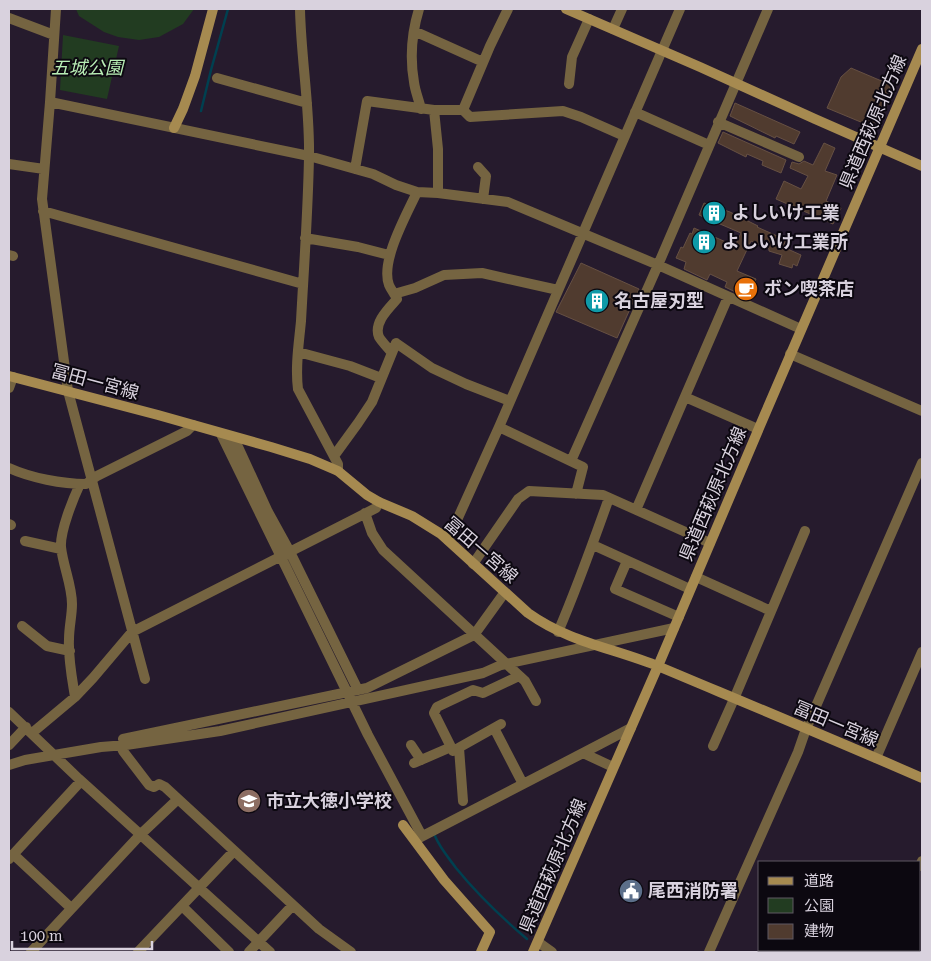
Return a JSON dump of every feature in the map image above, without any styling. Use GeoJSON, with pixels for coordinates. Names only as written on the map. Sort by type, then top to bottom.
{"type":"FeatureCollection","features":[{"type":"Feature","properties":{"kind":"main road"},"geometry":{"type":"LineString","coordinates":[[174,128],[195,76],[213,9]]}},
{"type":"Feature","properties":{"kind":"main road"},"geometry":{"type":"LineString","coordinates":[[566,9],[922,166]]}},
{"type":"Feature","properties":{"kind":"main road","name":"県道西萩原北方線"},"geometry":{"type":"LineString","coordinates":[[535,949],[922,49]]}},
{"type":"Feature","properties":{"kind":"main road","name":"冨田一宮線"},"geometry":{"type":"LineString","coordinates":[[11,377],[193,425],[310,459],[338,471],[379,502],[412,516],[434,529],[528,613],[558,632],[658,666],[922,778]]}},
{"type":"Feature","properties":{"kind":"main road"},"geometry":{"type":"LineString","coordinates":[[403,824],[418,838],[444,880],[490,932],[481,952]]}},
{"type":"Feature","properties":{"kind":"street"},"geometry":{"type":"LineString","coordinates":[[56,9],[42,199],[43,210],[68,391],[145,679]]}},
{"type":"Feature","properties":{"kind":"street"},"geometry":{"type":"LineString","coordinates":[[300,9],[309,156],[303,284],[296,376],[298,389],[338,464],[338,471]]}},
{"type":"Feature","properties":{"kind":"street"},"geometry":{"type":"LineString","coordinates":[[419,9],[412,53],[414,82],[422,109]]}},
{"type":"Feature","properties":{"kind":"street"},"geometry":{"type":"LineString","coordinates":[[463,110],[508,9]]}},
{"type":"Feature","properties":{"kind":"street"},"geometry":{"type":"LineString","coordinates":[[612,29],[622,9]]}},
{"type":"Feature","properties":{"kind":"street"},"geometry":{"type":"LineString","coordinates":[[448,540],[680,9]]}},
{"type":"Feature","properties":{"kind":"street"},"geometry":{"type":"LineString","coordinates":[[571,461],[768,9]]}},
{"type":"Feature","properties":{"kind":"street"},"geometry":{"type":"LineString","coordinates":[[9,18],[54,36]]}},
{"type":"Feature","properties":{"kind":"street"},"geometry":{"type":"LineString","coordinates":[[569,84],[572,57],[589,19]]}},
{"type":"Feature","properties":{"kind":"street"},"geometry":{"type":"LineString","coordinates":[[414,31],[483,62]]}},
{"type":"Feature","properties":{"kind":"street"},"geometry":{"type":"LineString","coordinates":[[217,78],[307,103]]}},
{"type":"Feature","properties":{"kind":"street"},"geometry":{"type":"LineString","coordinates":[[355,169],[367,101],[422,109],[463,110],[470,117],[563,111],[624,136]]}},
{"type":"Feature","properties":{"kind":"street"},"geometry":{"type":"LineString","coordinates":[[50,102],[309,156],[373,174],[417,192],[508,202],[658,265],[801,329]]}},
{"type":"Feature","properties":{"kind":"street"},"geometry":{"type":"LineString","coordinates":[[434,110],[438,149],[438,193]]}},
{"type":"Feature","properties":{"kind":"street"},"geometry":{"type":"LineString","coordinates":[[635,112],[709,145]]}},
{"type":"Feature","properties":{"kind":"street"},"geometry":{"type":"LineString","coordinates":[[718,122],[799,157]]}},
{"type":"Feature","properties":{"kind":"street"},"geometry":{"type":"LineString","coordinates":[[9,164],[44,169]]}},
{"type":"Feature","properties":{"kind":"street"},"geometry":{"type":"LineString","coordinates":[[478,167],[486,176],[482,199]]}},
{"type":"Feature","properties":{"kind":"street"},"geometry":{"type":"LineString","coordinates":[[392,352],[378,336],[378,325],[397,298],[389,284],[389,255],[417,192]]}},
{"type":"Feature","properties":{"kind":"street"},"geometry":{"type":"LineString","coordinates":[[43,210],[303,284]]}},
{"type":"Feature","properties":{"kind":"street"},"geometry":{"type":"LineString","coordinates":[[305,238],[358,247],[389,255]]}},
{"type":"Feature","properties":{"kind":"street"},"geometry":{"type":"LineString","coordinates":[[394,294],[415,288],[444,275],[482,273],[558,290]]}},
{"type":"Feature","properties":{"kind":"street"},"geometry":{"type":"LineString","coordinates":[[636,510],[728,297]]}},
{"type":"Feature","properties":{"kind":"street"},"geometry":{"type":"LineString","coordinates":[[334,456],[372,402],[396,343],[432,368],[510,401]]}},
{"type":"Feature","properties":{"kind":"street"},"geometry":{"type":"LineString","coordinates":[[298,352],[350,366],[381,378]]}},
{"type":"Feature","properties":{"kind":"street"},"geometry":{"type":"LineString","coordinates":[[790,354],[922,411]]}},
{"type":"Feature","properties":{"kind":"street"},"geometry":{"type":"LineString","coordinates":[[9,388],[11,377]]}},
{"type":"Feature","properties":{"kind":"street"},"geometry":{"type":"LineString","coordinates":[[685,397],[758,430]]}},
{"type":"Feature","properties":{"kind":"street"},"geometry":{"type":"LineString","coordinates":[[9,468],[40,478],[86,484],[97,476],[187,431],[193,425]]}},
{"type":"Feature","properties":{"kind":"street"},"geometry":{"type":"LineString","coordinates":[[499,427],[583,467],[576,494]]}},
{"type":"Feature","properties":{"kind":"street"},"geometry":{"type":"LineString","coordinates":[[221,434],[286,554]]}},
{"type":"Feature","properties":{"kind":"street"},"geometry":{"type":"LineString","coordinates":[[234,438],[286,554],[352,691],[352,702],[418,838],[631,728]]}},
{"type":"Feature","properties":{"kind":"street"},"geometry":{"type":"LineString","coordinates":[[709,952],[922,463]]}},
{"type":"Feature","properties":{"kind":"street"},"geometry":{"type":"LineString","coordinates":[[75,697],[69,640],[72,595],[61,549],[61,540],[80,484]]}},
{"type":"Feature","properties":{"kind":"street"},"geometry":{"type":"LineString","coordinates":[[473,564],[518,499],[529,491],[603,495],[710,543]]}},
{"type":"Feature","properties":{"kind":"street"},"geometry":{"type":"LineString","coordinates":[[558,632],[576,591],[609,498]]}},
{"type":"Feature","properties":{"kind":"street"},"geometry":{"type":"LineString","coordinates":[[9,745],[75,697],[132,632],[376,508],[379,502]]}},
{"type":"Feature","properties":{"kind":"street"},"geometry":{"type":"LineString","coordinates":[[365,513],[372,533],[383,550],[525,681],[536,702]]}},
{"type":"Feature","properties":{"kind":"street"},"geometry":{"type":"LineString","coordinates":[[713,746],[804,531]]}},
{"type":"Feature","properties":{"kind":"street"},"geometry":{"type":"LineString","coordinates":[[25,541],[61,549]]}},
{"type":"Feature","properties":{"kind":"street"},"geometry":{"type":"LineString","coordinates":[[592,546],[690,590]]}},
{"type":"Feature","properties":{"kind":"street"},"geometry":{"type":"LineString","coordinates":[[627,561],[615,589],[679,617]]}},
{"type":"Feature","properties":{"kind":"street"},"geometry":{"type":"LineString","coordinates":[[696,577],[771,611]]}},
{"type":"Feature","properties":{"kind":"street"},"geometry":{"type":"LineString","coordinates":[[9,765],[53,753],[367,688],[474,635],[505,592]]}},
{"type":"Feature","properties":{"kind":"street"},"geometry":{"type":"LineString","coordinates":[[22,626],[47,646],[70,651]]}},
{"type":"Feature","properties":{"kind":"street"},"geometry":{"type":"LineString","coordinates":[[53,753],[121,746],[220,731],[483,673],[501,665],[674,628]]}},
{"type":"Feature","properties":{"kind":"street"},"geometry":{"type":"LineString","coordinates":[[876,758],[922,652]]}},
{"type":"Feature","properties":{"kind":"street"},"geometry":{"type":"LineString","coordinates":[[463,801],[455,747],[434,713],[438,706],[473,690],[483,693],[519,676]]}},
{"type":"Feature","properties":{"kind":"street"},"geometry":{"type":"LineString","coordinates":[[9,712],[270,952]]}},
{"type":"Feature","properties":{"kind":"street"},"geometry":{"type":"LineString","coordinates":[[411,745],[417,761],[455,747],[498,726],[523,784]]}},
{"type":"Feature","properties":{"kind":"street"},"geometry":{"type":"LineString","coordinates":[[121,746],[149,785],[159,784],[165,787],[319,929],[351,952]]}},
{"type":"Feature","properties":{"kind":"street"},"geometry":{"type":"LineString","coordinates":[[583,753],[614,767]]}},
{"type":"Feature","properties":{"kind":"street"},"geometry":{"type":"LineString","coordinates":[[71,908],[11,857],[82,781]]}},
{"type":"Feature","properties":{"kind":"street"},"geometry":{"type":"LineString","coordinates":[[31,952],[141,834],[178,799]]}},
{"type":"Feature","properties":{"kind":"street"},"geometry":{"type":"LineString","coordinates":[[138,952],[234,851]]}},
{"type":"Feature","properties":{"kind":"street"},"geometry":{"type":"LineString","coordinates":[[249,952],[293,905]]}},
{"type":"Feature","properties":{"kind":"street"},"geometry":{"type":"LineString","coordinates":[[182,906],[229,952]]}},
{"type":"Feature","properties":{"kind":"street"},"geometry":{"type":"LineString","coordinates":[[535,949],[552,952]]}},
{"type":"Feature","properties":{"kind":"green space"},"geometry":{"type":"Polygon","coordinates":[[[76,9],[194,9],[183,24],[159,37],[139,40],[118,37],[104,32],[79,16],[76,9]]]}},
{"type":"Feature","properties":{"kind":"green space","name":"五城公園"},"geometry":{"type":"Polygon","coordinates":[[[63,35],[119,46],[107,99],[60,90],[63,35]]]}},
{"type":"Feature","properties":{"kind":"building"},"geometry":{"type":"Polygon","coordinates":[[[851,68],[891,85],[885,98],[889,100],[880,121],[876,120],[874,123],[871,121],[868,125],[827,108],[841,77],[851,68]]]}},
{"type":"Feature","properties":{"kind":"building"},"geometry":{"type":"Polygon","coordinates":[[[735,103],[800,132],[794,144],[776,136],[775,138],[730,116],[735,103]]]}},
{"type":"Feature","properties":{"kind":"building"},"geometry":{"type":"Polygon","coordinates":[[[723,132],[786,160],[781,173],[762,165],[763,161],[747,154],[746,157],[718,143],[723,132]]]}},
{"type":"Feature","properties":{"kind":"building"},"geometry":{"type":"Polygon","coordinates":[[[824,143],[835,148],[825,171],[837,175],[826,201],[841,208],[833,224],[776,199],[784,181],[801,189],[808,176],[790,168],[792,162],[799,164],[804,161],[813,165],[824,143]]]}},
{"type":"Feature","properties":{"kind":"building"},"geometry":{"type":"Polygon","coordinates":[[[704,203],[730,212],[786,240],[783,247],[801,255],[797,266],[793,264],[792,268],[779,264],[782,255],[769,251],[769,249],[751,241],[737,271],[756,279],[748,298],[725,287],[727,282],[710,274],[707,280],[684,269],[686,262],[676,258],[694,228],[735,246],[741,233],[699,215],[704,203]]]}},
{"type":"Feature","properties":{"kind":"building","name":"名古屋刃型"},"geometry":{"type":"Polygon","coordinates":[[[581,263],[639,289],[617,338],[556,312],[581,263]]]}},
{"type":"Feature","properties":{"kind":"waterway"},"geometry":{"type":"LineString","coordinates":[[201,111],[228,9]]}},
{"type":"Feature","properties":{"kind":"waterway"},"geometry":{"type":"LineString","coordinates":[[435,836],[439,845],[456,868],[499,914],[527,939]]}},
{"type":"Feature","properties":{"kind":"place","name":"よしいけ工業"},"geometry":{"type":"Point","coordinates":[714,213]}},
{"type":"Feature","properties":{"kind":"place","name":"よしいけ工業所"},"geometry":{"type":"Point","coordinates":[704,242]}},
{"type":"Feature","properties":{"kind":"place","name":"ボン喫茶店"},"geometry":{"type":"Point","coordinates":[746,289]}},
{"type":"Feature","properties":{"kind":"place","name":"名古屋刃型"},"geometry":{"type":"Point","coordinates":[597,301]}},
{"type":"Feature","properties":{"kind":"place","name":"市立大徳小学校"},"geometry":{"type":"Point","coordinates":[249,801]}},
{"type":"Feature","properties":{"kind":"place","name":"尾西消防署"},"geometry":{"type":"Point","coordinates":[631,891]}}]}
